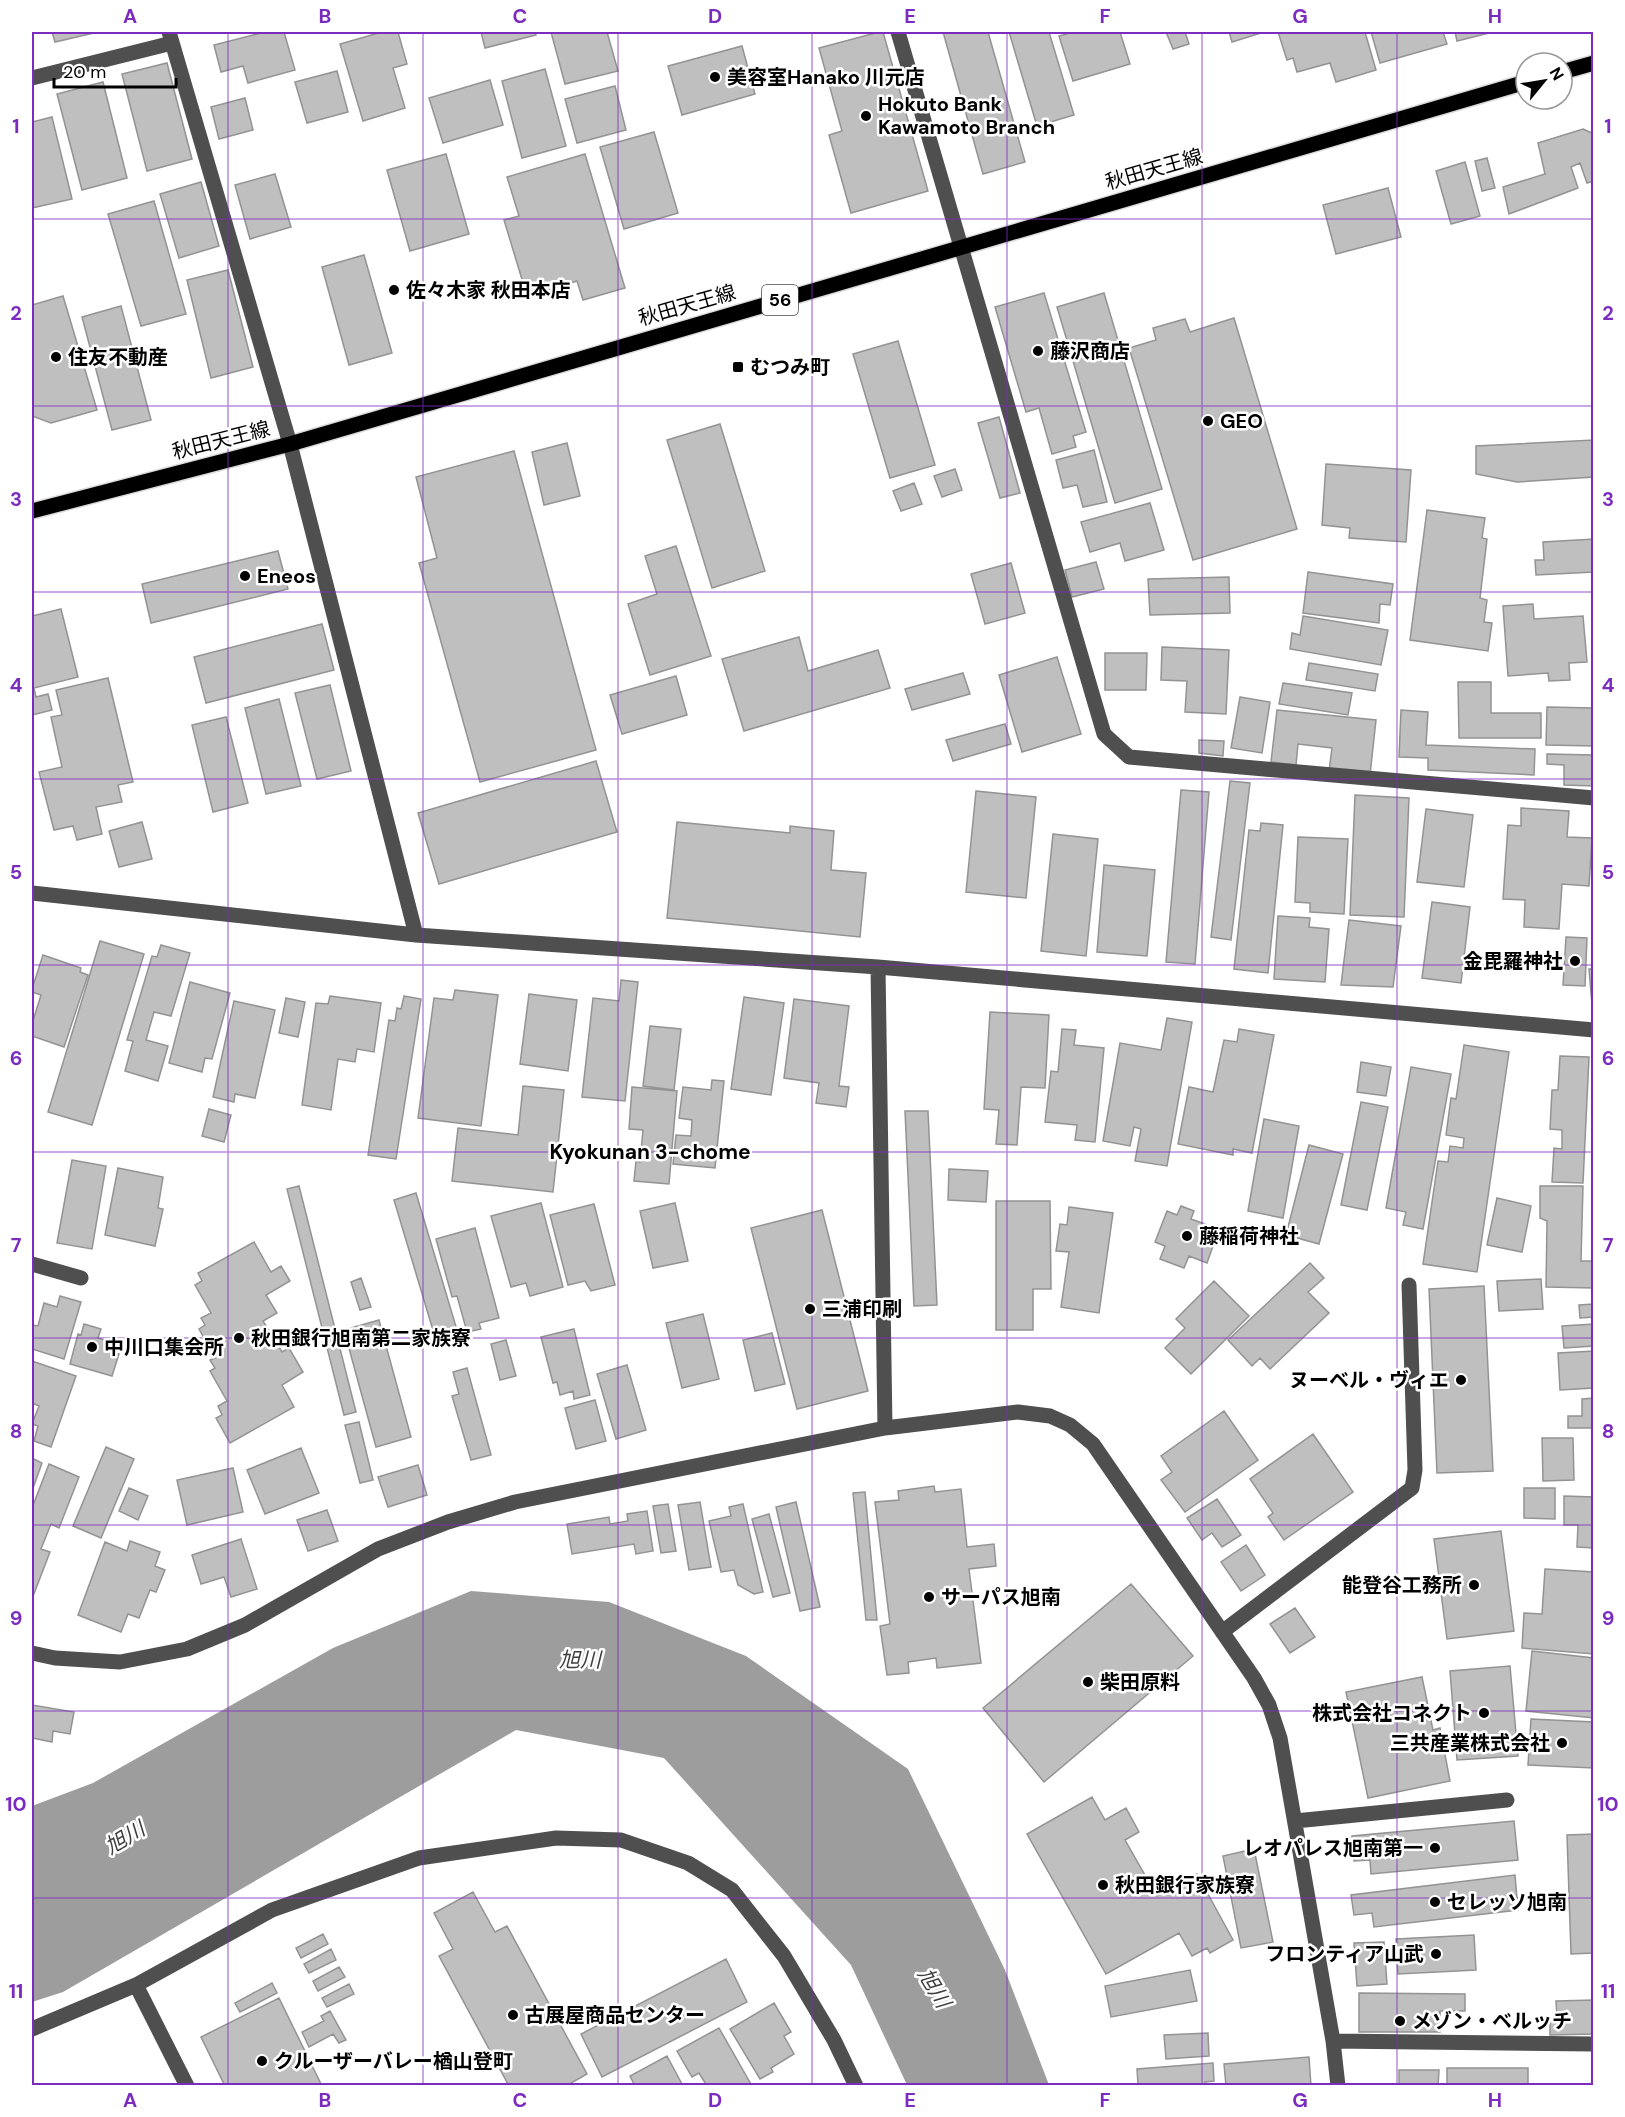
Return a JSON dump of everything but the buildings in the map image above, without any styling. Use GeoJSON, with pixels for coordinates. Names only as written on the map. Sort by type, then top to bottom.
{"type":"FeatureCollection","features":[{"type":"Feature","properties":{"kind":"main road"},"geometry":{"type":"LineString","coordinates":[[1574,69],[1593,63]]}},
{"type":"Feature","properties":{"kind":"main road","name":"秋田天王線"},"geometry":{"type":"LineString","coordinates":[[32,511],[290,444],[1514,86]]}},
{"type":"Feature","properties":{"kind":"street"},"geometry":{"type":"LineString","coordinates":[[898,32],[1104,734],[1129,758],[1593,798]]}},
{"type":"Feature","properties":{"kind":"street"},"geometry":{"type":"LineString","coordinates":[[32,78],[171,37],[290,444],[416,935]]}},
{"type":"Feature","properties":{"kind":"street"},"geometry":{"type":"LineString","coordinates":[[32,893],[416,935],[878,967],[1593,1030]]}},
{"type":"Feature","properties":{"kind":"street"},"geometry":{"type":"LineString","coordinates":[[878,967],[885,1428]]}},
{"type":"Feature","properties":{"kind":"street"},"geometry":{"type":"LineString","coordinates":[[32,1264],[81,1278]]}},
{"type":"Feature","properties":{"kind":"street"},"geometry":{"type":"LineString","coordinates":[[1222,1632],[1412,1488],[1415,1470],[1409,1285]]}},
{"type":"Feature","properties":{"kind":"street"},"geometry":{"type":"LineString","coordinates":[[32,1653],[55,1658],[120,1662],[187,1649],[245,1625],[378,1549],[448,1522],[515,1502],[885,1428],[1018,1412],[1050,1416],[1070,1425],[1093,1444],[1254,1678],[1269,1705],[1280,1738],[1333,2041],[1338,2085]]}},
{"type":"Feature","properties":{"kind":"street"},"geometry":{"type":"LineString","coordinates":[[1295,1821],[1507,1800]]}},
{"type":"Feature","properties":{"kind":"street"},"geometry":{"type":"LineString","coordinates":[[32,2029],[136,1985],[272,1910],[418,1858],[556,1838],[621,1840],[688,1863],[732,1890],[784,1956],[834,2040],[856,2085]]}},
{"type":"Feature","properties":{"kind":"street"},"geometry":{"type":"LineString","coordinates":[[136,1985],[187,2085]]}},
{"type":"Feature","properties":{"kind":"street"},"geometry":{"type":"LineString","coordinates":[[1333,2041],[1593,2044]]}},
{"type":"Feature","properties":{"kind":"water","name":"旭川"},"geometry":{"type":"Polygon","coordinates":[[[471,1591],[609,1602],[746,1656],[908,1769],[1005,1970],[1049,2085],[907,2085],[851,1965],[664,1758],[516,1730],[63,1992],[32,2002],[32,1806],[93,1783],[333,1648],[471,1591]]]}},
{"type":"Feature","properties":{"kind":"place","name":"美容室Hanako 川元店"},"geometry":{"type":"Point","coordinates":[715,77]}},
{"type":"Feature","properties":{"kind":"place","name":"Hokuto Bank Kawamoto Branch"},"geometry":{"type":"Point","coordinates":[866,116]}},
{"type":"Feature","properties":{"kind":"place","name":"佐々木家 秋田本店"},"geometry":{"type":"Point","coordinates":[394,290]}},
{"type":"Feature","properties":{"kind":"place","name":"藤沢商店"},"geometry":{"type":"Point","coordinates":[1038,351]}},
{"type":"Feature","properties":{"kind":"place","name":"住友不動産"},"geometry":{"type":"Point","coordinates":[56,357]}},
{"type":"Feature","properties":{"kind":"place","name":"むつみ町"},"geometry":{"type":"Point","coordinates":[738,367]}},
{"type":"Feature","properties":{"kind":"place","name":"GEO"},"geometry":{"type":"Point","coordinates":[1208,421]}},
{"type":"Feature","properties":{"kind":"place","name":"Eneos"},"geometry":{"type":"Point","coordinates":[245,576]}},
{"type":"Feature","properties":{"kind":"place","name":"金毘羅神社"},"geometry":{"type":"Point","coordinates":[1575,961]}},
{"type":"Feature","properties":{"kind":"place","name":"藤稲荷神社"},"geometry":{"type":"Point","coordinates":[1187,1236]}},
{"type":"Feature","properties":{"kind":"place","name":"三浦印刷"},"geometry":{"type":"Point","coordinates":[810,1309]}},
{"type":"Feature","properties":{"kind":"place","name":"秋田銀行旭南第二家族寮"},"geometry":{"type":"Point","coordinates":[239,1338]}},
{"type":"Feature","properties":{"kind":"place","name":"中川口集会所"},"geometry":{"type":"Point","coordinates":[92,1347]}},
{"type":"Feature","properties":{"kind":"place","name":"ヌーベル・ヴィエ"},"geometry":{"type":"Point","coordinates":[1461,1380]}},
{"type":"Feature","properties":{"kind":"place","name":"能登谷工務所"},"geometry":{"type":"Point","coordinates":[1474,1585]}},
{"type":"Feature","properties":{"kind":"place","name":"サーパス旭南"},"geometry":{"type":"Point","coordinates":[929,1597]}},
{"type":"Feature","properties":{"kind":"place","name":"柴田原料"},"geometry":{"type":"Point","coordinates":[1088,1682]}},
{"type":"Feature","properties":{"kind":"place","name":"株式会社コネクト"},"geometry":{"type":"Point","coordinates":[1484,1713]}},
{"type":"Feature","properties":{"kind":"place","name":"三共産業株式会社"},"geometry":{"type":"Point","coordinates":[1562,1743]}},
{"type":"Feature","properties":{"kind":"place","name":"レオパレス旭南第一"},"geometry":{"type":"Point","coordinates":[1435,1848]}},
{"type":"Feature","properties":{"kind":"place","name":"秋田銀行家族寮"},"geometry":{"type":"Point","coordinates":[1103,1885]}},
{"type":"Feature","properties":{"kind":"place","name":"セレッソ旭南"},"geometry":{"type":"Point","coordinates":[1435,1902]}},
{"type":"Feature","properties":{"kind":"place","name":"フロンティア山武"},"geometry":{"type":"Point","coordinates":[1436,1954]}},
{"type":"Feature","properties":{"kind":"place","name":"古展屋商品センター"},"geometry":{"type":"Point","coordinates":[513,2015]}},
{"type":"Feature","properties":{"kind":"place","name":"メゾン・ベルッチ"},"geometry":{"type":"Point","coordinates":[1400,2021]}},
{"type":"Feature","properties":{"kind":"place","name":"クルーザーバレー楢山登町"},"geometry":{"type":"Point","coordinates":[262,2061]}},
{"type":"Feature","properties":{"kind":"district","name":"Kyokunan 3-chome"},"geometry":{"type":"Point","coordinates":[650,1152]}}]}
